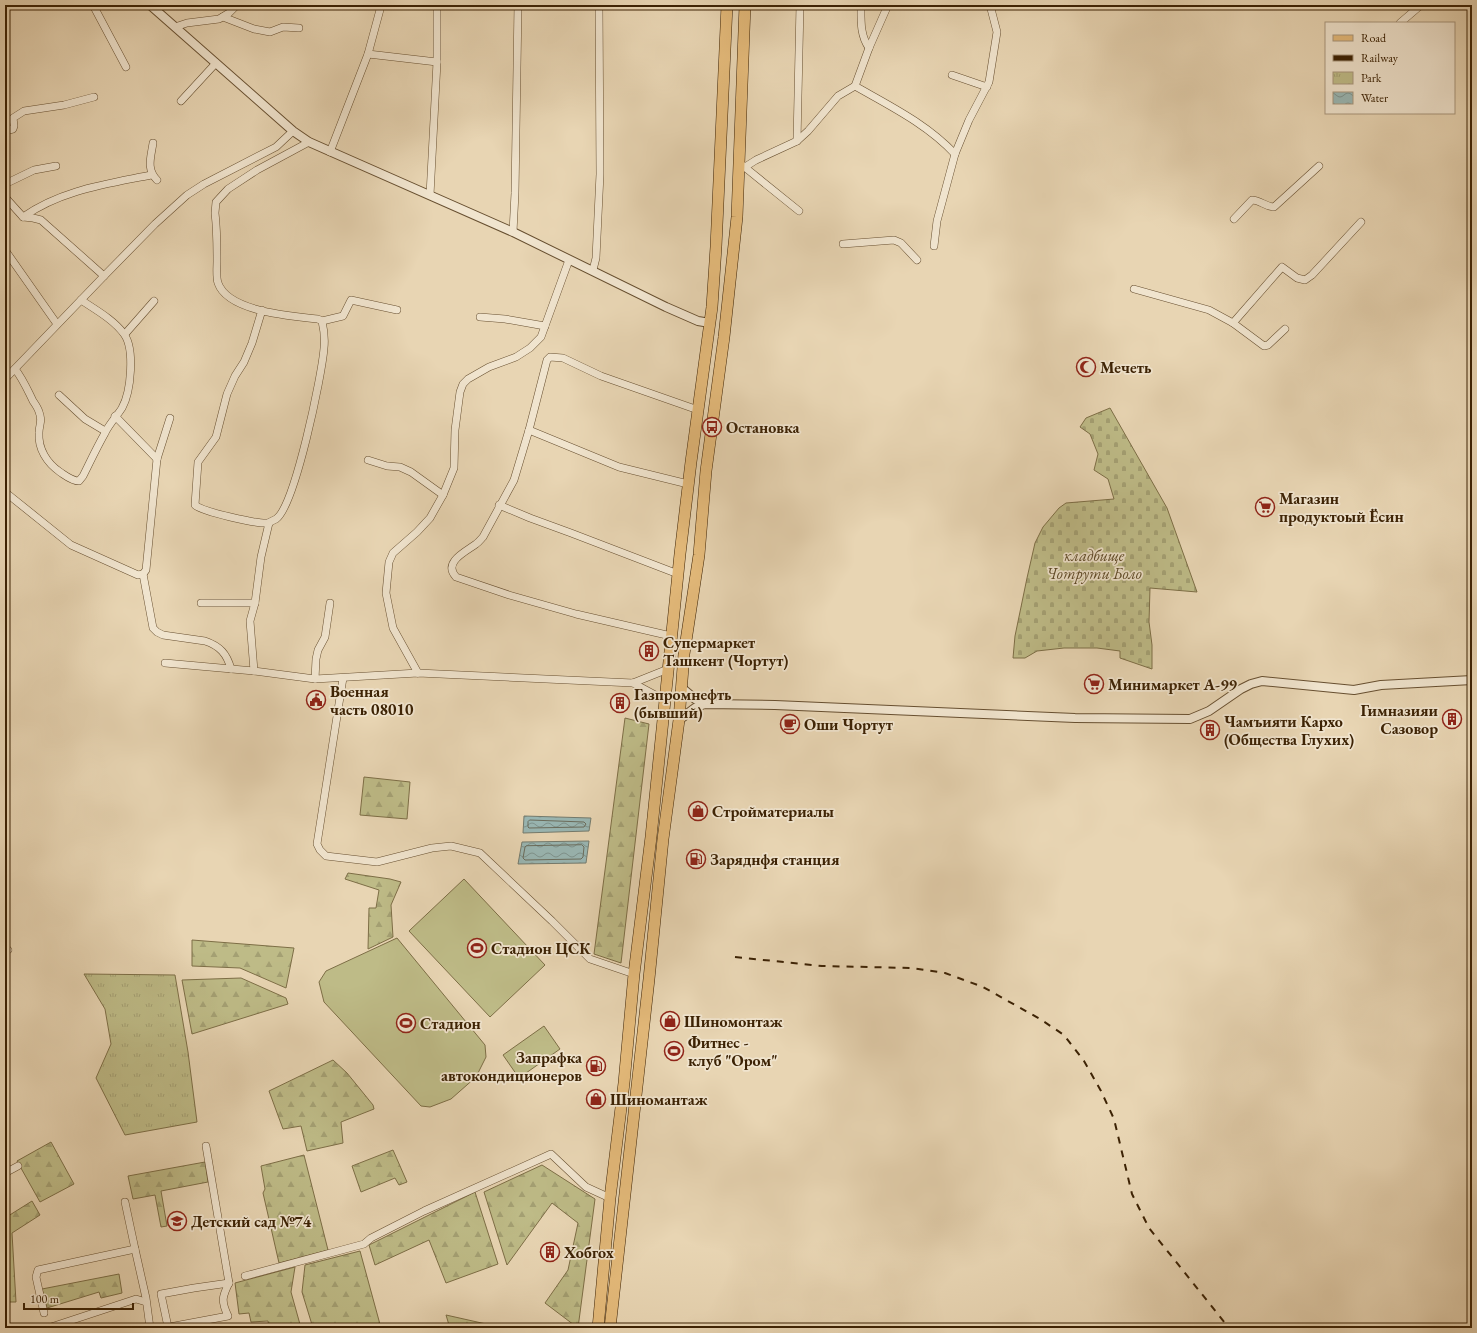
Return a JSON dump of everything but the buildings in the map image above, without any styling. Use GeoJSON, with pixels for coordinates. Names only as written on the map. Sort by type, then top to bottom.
{"type":"FeatureCollection","features":[{"type":"Feature","properties":{"kind":"main road"},"geometry":{"type":"LineString","coordinates":[[598,1328],[610,1198],[624,1084],[634,974],[651,837],[680,554],[710,323],[716,247],[727,5]]}},
{"type":"Feature","properties":{"kind":"main road"},"geometry":{"type":"LineString","coordinates":[[610,1328],[663,839],[679,720],[684,654],[699,555],[706,471],[724,337],[742,165],[745,5]]}},
{"type":"Feature","properties":{"kind":"main road"},"geometry":{"type":"LineString","coordinates":[[716,247],[733,249]]}},
{"type":"Feature","properties":{"kind":"main road"},"geometry":{"type":"LineString","coordinates":[[680,554],[699,555]]}},
{"type":"Feature","properties":{"kind":"main road"},"geometry":{"type":"LineString","coordinates":[[651,837],[663,839]]}},
{"type":"Feature","properties":{"kind":"street"},"geometry":{"type":"LineString","coordinates":[[93,5],[126,67]]}},
{"type":"Feature","properties":{"kind":"street"},"geometry":{"type":"LineString","coordinates":[[150,5],[293,131],[309,142],[513,232],[698,321],[710,323]]}},
{"type":"Feature","properties":{"kind":"street"},"geometry":{"type":"LineString","coordinates":[[174,27],[187,23],[219,19],[229,13],[237,5]]}},
{"type":"Feature","properties":{"kind":"street"},"geometry":{"type":"LineString","coordinates":[[430,195],[437,5]]}},
{"type":"Feature","properties":{"kind":"street"},"geometry":{"type":"LineString","coordinates":[[513,232],[518,5]]}},
{"type":"Feature","properties":{"kind":"street"},"geometry":{"type":"LineString","coordinates":[[592,270],[596,258],[600,174],[599,5]]}},
{"type":"Feature","properties":{"kind":"street"},"geometry":{"type":"LineString","coordinates":[[797,140],[800,5]]}},
{"type":"Feature","properties":{"kind":"street"},"geometry":{"type":"LineString","coordinates":[[861,5],[861,32],[864,42],[869,48]]}},
{"type":"Feature","properties":{"kind":"street"},"geometry":{"type":"LineString","coordinates":[[742,165],[756,160],[797,140],[808,131],[838,96],[855,86],[869,48],[888,5]]}},
{"type":"Feature","properties":{"kind":"street"},"geometry":{"type":"LineString","coordinates":[[934,246],[937,221],[955,154],[969,120],[989,82],[997,32],[990,5]]}},
{"type":"Feature","properties":{"kind":"street"},"geometry":{"type":"LineString","coordinates":[[1401,22],[1421,5]]}},
{"type":"Feature","properties":{"kind":"street"},"geometry":{"type":"LineString","coordinates":[[330,152],[368,54],[381,6]]}},
{"type":"Feature","properties":{"kind":"street"},"geometry":{"type":"LineString","coordinates":[[223,17],[254,29],[270,32],[283,27],[299,28]]}},
{"type":"Feature","properties":{"kind":"street"},"geometry":{"type":"LineString","coordinates":[[368,54],[436,62]]}},
{"type":"Feature","properties":{"kind":"street"},"geometry":{"type":"LineString","coordinates":[[180,101],[216,63]]}},
{"type":"Feature","properties":{"kind":"street"},"geometry":{"type":"LineString","coordinates":[[952,75],[987,87]]}},
{"type":"Feature","properties":{"kind":"street"},"geometry":{"type":"LineString","coordinates":[[855,86],[920,124],[946,144],[955,154]]}},
{"type":"Feature","properties":{"kind":"street"},"geometry":{"type":"LineString","coordinates":[[5,131],[13,129],[13,118],[24,111],[64,105],[94,97]]}},
{"type":"Feature","properties":{"kind":"street"},"geometry":{"type":"LineString","coordinates":[[5,379],[155,224],[187,195],[204,184],[276,147],[293,131]]}},
{"type":"Feature","properties":{"kind":"street"},"geometry":{"type":"LineString","coordinates":[[309,142],[257,170],[228,189],[216,202],[215,213],[218,283],[227,296],[242,304],[283,315],[318,319],[322,321],[343,316],[351,300],[397,310]]}},
{"type":"Feature","properties":{"kind":"street"},"geometry":{"type":"LineString","coordinates":[[153,143],[150,167],[151,175],[157,180]]}},
{"type":"Feature","properties":{"kind":"street"},"geometry":{"type":"LineString","coordinates":[[742,165],[799,211]]}},
{"type":"Feature","properties":{"kind":"street"},"geometry":{"type":"LineString","coordinates":[[5,184],[34,170],[56,166]]}},
{"type":"Feature","properties":{"kind":"street"},"geometry":{"type":"LineString","coordinates":[[1234,219],[1252,200],[1256,200],[1270,207],[1274,207],[1319,166]]}},
{"type":"Feature","properties":{"kind":"street"},"geometry":{"type":"LineString","coordinates":[[23,217],[51,200],[79,190],[151,175]]}},
{"type":"Feature","properties":{"kind":"street"},"geometry":{"type":"LineString","coordinates":[[5,197],[23,217],[41,220],[104,276]]}},
{"type":"Feature","properties":{"kind":"street"},"geometry":{"type":"LineString","coordinates":[[1233,323],[1282,267],[1297,278],[1305,280],[1312,275],[1361,222]]}},
{"type":"Feature","properties":{"kind":"street"},"geometry":{"type":"LineString","coordinates":[[843,244],[894,240],[901,243],[917,260]]}},
{"type":"Feature","properties":{"kind":"street"},"geometry":{"type":"LineString","coordinates":[[5,250],[57,324]]}},
{"type":"Feature","properties":{"kind":"street"},"geometry":{"type":"LineString","coordinates":[[418,673],[393,628],[386,594],[389,562],[393,552],[418,532],[430,518],[443,495],[454,468],[455,430],[460,392],[463,384],[473,376],[489,367],[516,357],[530,348],[541,336],[569,260]]}},
{"type":"Feature","properties":{"kind":"street"},"geometry":{"type":"LineString","coordinates":[[1134,289],[1209,310],[1233,323],[1264,346],[1268,345],[1285,329]]}},
{"type":"Feature","properties":{"kind":"street"},"geometry":{"type":"LineString","coordinates":[[15,369],[24,379],[39,412],[42,422],[38,432],[40,444],[45,456],[50,464],[59,471],[72,480],[79,481],[105,432],[122,407],[129,386],[131,367],[128,343],[124,334],[109,319],[81,300]]}},
{"type":"Feature","properties":{"kind":"street"},"geometry":{"type":"LineString","coordinates":[[124,334],[154,301]]}},
{"type":"Feature","properties":{"kind":"street"},"geometry":{"type":"LineString","coordinates":[[262,310],[252,343],[229,389],[216,437],[198,462],[195,505],[203,510],[254,522],[269,523],[277,518],[284,510],[300,464],[308,435],[324,349],[324,332],[322,321]]}},
{"type":"Feature","properties":{"kind":"street"},"geometry":{"type":"LineString","coordinates":[[480,317],[505,319],[545,326]]}},
{"type":"Feature","properties":{"kind":"street"},"geometry":{"type":"LineString","coordinates":[[671,636],[576,614],[509,595],[456,577],[452,571],[454,560],[483,537],[499,505],[514,480],[529,430],[547,360],[550,357],[563,358],[601,376],[698,410]]}},
{"type":"Feature","properties":{"kind":"street"},"geometry":{"type":"LineString","coordinates":[[59,395],[85,419],[105,432]]}},
{"type":"Feature","properties":{"kind":"street"},"geometry":{"type":"LineString","coordinates":[[115,416],[157,459]]}},
{"type":"Feature","properties":{"kind":"street"},"geometry":{"type":"LineString","coordinates":[[170,418],[157,459],[146,570],[143,574],[153,628],[163,635],[212,643],[225,654],[231,669]]}},
{"type":"Feature","properties":{"kind":"street"},"geometry":{"type":"LineString","coordinates":[[529,430],[619,466],[688,484]]}},
{"type":"Feature","properties":{"kind":"street"},"geometry":{"type":"LineString","coordinates":[[368,460],[387,466],[400,467],[411,472],[443,495]]}},
{"type":"Feature","properties":{"kind":"street"},"geometry":{"type":"LineString","coordinates":[[5,492],[71,545],[138,575],[143,574]]}},
{"type":"Feature","properties":{"kind":"street"},"geometry":{"type":"LineString","coordinates":[[499,505],[678,574]]}},
{"type":"Feature","properties":{"kind":"street"},"geometry":{"type":"LineString","coordinates":[[254,671],[250,621],[255,603],[261,557],[269,523]]}},
{"type":"Feature","properties":{"kind":"street"},"geometry":{"type":"LineString","coordinates":[[201,603],[255,603]]}},
{"type":"Feature","properties":{"kind":"street"},"geometry":{"type":"LineString","coordinates":[[315,678],[316,659],[318,650],[325,637],[330,604]]}},
{"type":"Feature","properties":{"kind":"street"},"geometry":{"type":"LineString","coordinates":[[165,663],[315,678],[343,678],[418,673],[633,683],[668,669]]}},
{"type":"Feature","properties":{"kind":"street"},"geometry":{"type":"LineString","coordinates":[[343,678],[317,844],[320,850],[326,856],[378,862],[432,848],[451,846],[480,853],[590,959],[634,974]]}},
{"type":"Feature","properties":{"kind":"street"},"geometry":{"type":"LineString","coordinates":[[679,720],[695,708],[704,704],[775,705],[1088,718],[1190,719],[1209,711],[1241,689],[1262,681],[1354,690],[1381,685],[1472,680]]}},
{"type":"Feature","properties":{"kind":"street"},"geometry":{"type":"LineString","coordinates":[[633,683],[659,697],[665,702]]}},
{"type":"Feature","properties":{"kind":"street"},"geometry":{"type":"LineString","coordinates":[[682,688],[695,699],[704,704]]}},
{"type":"Feature","properties":{"kind":"street"},"geometry":{"type":"LineString","coordinates":[[206,1146],[229,1283],[223,1297],[228,1316],[166,1328],[161,1294],[229,1283]]}},
{"type":"Feature","properties":{"kind":"street"},"geometry":{"type":"LineString","coordinates":[[245,1276],[364,1244],[372,1238],[424,1211],[551,1154],[586,1187],[610,1198]]}},
{"type":"Feature","properties":{"kind":"street"},"geometry":{"type":"LineString","coordinates":[[5,1173],[18,1166]]}},
{"type":"Feature","properties":{"kind":"street"},"geometry":{"type":"LineString","coordinates":[[125,1202],[150,1328]]}},
{"type":"Feature","properties":{"kind":"street"},"geometry":{"type":"LineString","coordinates":[[44,1313],[36,1277],[38,1270],[135,1249]]}},
{"type":"Feature","properties":{"kind":"street"},"geometry":{"type":"LineString","coordinates":[[48,1328],[136,1300],[146,1302]]}},
{"type":"Feature","properties":{"kind":"green space","name":"кладбище Чотрути Боло"},"geometry":{"type":"Polygon","coordinates":[[[1110,408],[1167,508],[1197,592],[1150,588],[1149,622],[1152,645],[1152,669],[1120,658],[1120,651],[1097,648],[1064,648],[1037,651],[1025,658],[1013,658],[1015,636],[1035,543],[1043,527],[1059,508],[1066,503],[1114,499],[1108,479],[1094,470],[1098,454],[1090,434],[1080,427],[1086,418],[1110,408]]]}},
{"type":"Feature","properties":{"kind":"green space"},"geometry":{"type":"Polygon","coordinates":[[[625,718],[649,724],[621,963],[594,954],[625,718]]]}},
{"type":"Feature","properties":{"kind":"green space"},"geometry":{"type":"Polygon","coordinates":[[[364,777],[410,782],[407,819],[360,815],[364,777]]]}},
{"type":"Feature","properties":{"kind":"green space"},"geometry":{"type":"Polygon","coordinates":[[[348,873],[401,882],[391,905],[393,937],[368,949],[369,908],[376,908],[379,890],[345,879],[348,873]]]}},
{"type":"Feature","properties":{"kind":"green space","name":"Стадион ЦСК"},"geometry":{"type":"Polygon","coordinates":[[[464,879],[545,965],[490,1017],[409,931],[464,879]]]}},
{"type":"Feature","properties":{"kind":"green space","name":"Стадион"},"geometry":{"type":"Polygon","coordinates":[[[397,938],[485,1045],[486,1057],[476,1077],[451,1099],[430,1107],[421,1106],[324,1002],[319,982],[326,971],[397,938]]]}},
{"type":"Feature","properties":{"kind":"green space"},"geometry":{"type":"Polygon","coordinates":[[[192,940],[294,948],[286,988],[240,968],[192,966],[192,940]]]}},
{"type":"Feature","properties":{"kind":"green space"},"geometry":{"type":"Polygon","coordinates":[[[84,974],[175,975],[188,1052],[197,1122],[125,1135],[96,1078],[111,1044],[105,1009],[84,974]]]}},
{"type":"Feature","properties":{"kind":"green space"},"geometry":{"type":"Polygon","coordinates":[[[241,978],[286,998],[288,1004],[192,1034],[182,980],[241,978]]]}},
{"type":"Feature","properties":{"kind":"green space","name":"Стадион"},"geometry":{"type":"Polygon","coordinates":[[[544,1026],[560,1049],[519,1078],[503,1055],[544,1026]]]}},
{"type":"Feature","properties":{"kind":"green space"},"geometry":{"type":"Polygon","coordinates":[[[333,1060],[347,1073],[373,1105],[374,1109],[341,1122],[343,1143],[307,1151],[301,1126],[283,1129],[269,1091],[333,1060]]]}},
{"type":"Feature","properties":{"kind":"green space"},"geometry":{"type":"Polygon","coordinates":[[[51,1142],[74,1184],[40,1202],[17,1161],[51,1142]]]}},
{"type":"Feature","properties":{"kind":"green space"},"geometry":{"type":"Polygon","coordinates":[[[393,1150],[407,1182],[399,1185],[395,1178],[361,1192],[352,1166],[393,1150]]]}},
{"type":"Feature","properties":{"kind":"green space"},"geometry":{"type":"Polygon","coordinates":[[[304,1155],[328,1250],[279,1263],[263,1193],[265,1189],[261,1166],[304,1155]]]}},
{"type":"Feature","properties":{"kind":"green space"},"geometry":{"type":"Polygon","coordinates":[[[205,1162],[208,1182],[161,1191],[167,1226],[161,1227],[155,1195],[133,1199],[128,1176],[205,1162]]]}},
{"type":"Feature","properties":{"kind":"green space"},"geometry":{"type":"Polygon","coordinates":[[[542,1165],[595,1199],[578,1328],[545,1303],[568,1270],[578,1223],[552,1203],[507,1265],[484,1192],[542,1165]]]}},
{"type":"Feature","properties":{"kind":"green space"},"geometry":{"type":"Polygon","coordinates":[[[475,1192],[498,1264],[446,1283],[429,1240],[375,1265],[369,1245],[475,1192]]]}},
{"type":"Feature","properties":{"kind":"green space"},"geometry":{"type":"Polygon","coordinates":[[[32,1201],[40,1215],[12,1233],[16,1302],[5,1302],[5,1218],[32,1201]]]}},
{"type":"Feature","properties":{"kind":"green space"},"geometry":{"type":"Polygon","coordinates":[[[360,1251],[381,1328],[313,1328],[302,1292],[305,1265],[360,1251]]]}},
{"type":"Feature","properties":{"kind":"green space"},"geometry":{"type":"Polygon","coordinates":[[[295,1267],[291,1292],[301,1328],[269,1328],[268,1321],[251,1322],[249,1313],[239,1314],[235,1283],[295,1267]]]}},
{"type":"Feature","properties":{"kind":"green space"},"geometry":{"type":"Polygon","coordinates":[[[119,1274],[122,1293],[101,1298],[99,1292],[47,1308],[42,1289],[119,1274]]]}},
{"type":"Feature","properties":{"kind":"green space"},"geometry":{"type":"Polygon","coordinates":[[[446,1315],[495,1326],[495,1328],[452,1328],[449,1325],[446,1315]]]}},
{"type":"Feature","properties":{"kind":"water"},"geometry":{"type":"Polygon","coordinates":[[[524,816],[591,818],[589,831],[523,833],[524,816]]]}},
{"type":"Feature","properties":{"kind":"water"},"geometry":{"type":"Polygon","coordinates":[[[589,841],[586,863],[518,864],[522,842],[589,841]]]}},
{"type":"Feature","properties":{"kind":"railway"},"geometry":{"type":"LineString","coordinates":[[735,957],[822,966],[911,968],[945,973],[983,987],[1040,1019],[1064,1035],[1084,1061],[1101,1091],[1114,1119],[1132,1194],[1149,1228],[1229,1328]]}},
{"type":"Feature","properties":{"kind":"place","name":"Мечеть"},"geometry":{"type":"Point","coordinates":[1086,367]}},
{"type":"Feature","properties":{"kind":"place","name":"Остановка"},"geometry":{"type":"Point","coordinates":[712,427]}},
{"type":"Feature","properties":{"kind":"place","name":"Магазин продуктоый Ёсин"},"geometry":{"type":"Point","coordinates":[1265,507]}},
{"type":"Feature","properties":{"kind":"place","name":"Супермаркет Ташкент (Чортут)"},"geometry":{"type":"Point","coordinates":[649,651]}},
{"type":"Feature","properties":{"kind":"place","name":"Минимаркет А-99"},"geometry":{"type":"Point","coordinates":[1094,684]}},
{"type":"Feature","properties":{"kind":"place","name":"Военная часть 08010"},"geometry":{"type":"Point","coordinates":[316,700]}},
{"type":"Feature","properties":{"kind":"place","name":"Газпромнефть (бывший)"},"geometry":{"type":"Point","coordinates":[620,703]}},
{"type":"Feature","properties":{"kind":"place","name":"Гимназияи Сазовор"},"geometry":{"type":"Point","coordinates":[1452,719]}},
{"type":"Feature","properties":{"kind":"place","name":"Оши Чортут"},"geometry":{"type":"Point","coordinates":[790,724]}},
{"type":"Feature","properties":{"kind":"place","name":"Чамъияти Кархо (Общества Глухих)"},"geometry":{"type":"Point","coordinates":[1210,730]}},
{"type":"Feature","properties":{"kind":"place","name":"Стройматериалы"},"geometry":{"type":"Point","coordinates":[698,811]}},
{"type":"Feature","properties":{"kind":"place","name":"Заряднфя станция"},"geometry":{"type":"Point","coordinates":[696,859]}},
{"type":"Feature","properties":{"kind":"place","name":"Стадион ЦСК"},"geometry":{"type":"Point","coordinates":[477,948]}},
{"type":"Feature","properties":{"kind":"place","name":"Шиномонтаж"},"geometry":{"type":"Point","coordinates":[670,1021]}},
{"type":"Feature","properties":{"kind":"place","name":"Стадион"},"geometry":{"type":"Point","coordinates":[406,1023]}},
{"type":"Feature","properties":{"kind":"place","name":"Фитнес - клуб \"Ором\""},"geometry":{"type":"Point","coordinates":[674,1051]}},
{"type":"Feature","properties":{"kind":"place","name":"Запрафка автокондиционеров"},"geometry":{"type":"Point","coordinates":[596,1066]}},
{"type":"Feature","properties":{"kind":"place","name":"Шиномантаж"},"geometry":{"type":"Point","coordinates":[596,1099]}},
{"type":"Feature","properties":{"kind":"place","name":"Детский сад №74"},"geometry":{"type":"Point","coordinates":[177,1221]}},
{"type":"Feature","properties":{"kind":"place","name":"Хобгох"},"geometry":{"type":"Point","coordinates":[550,1252]}}]}
